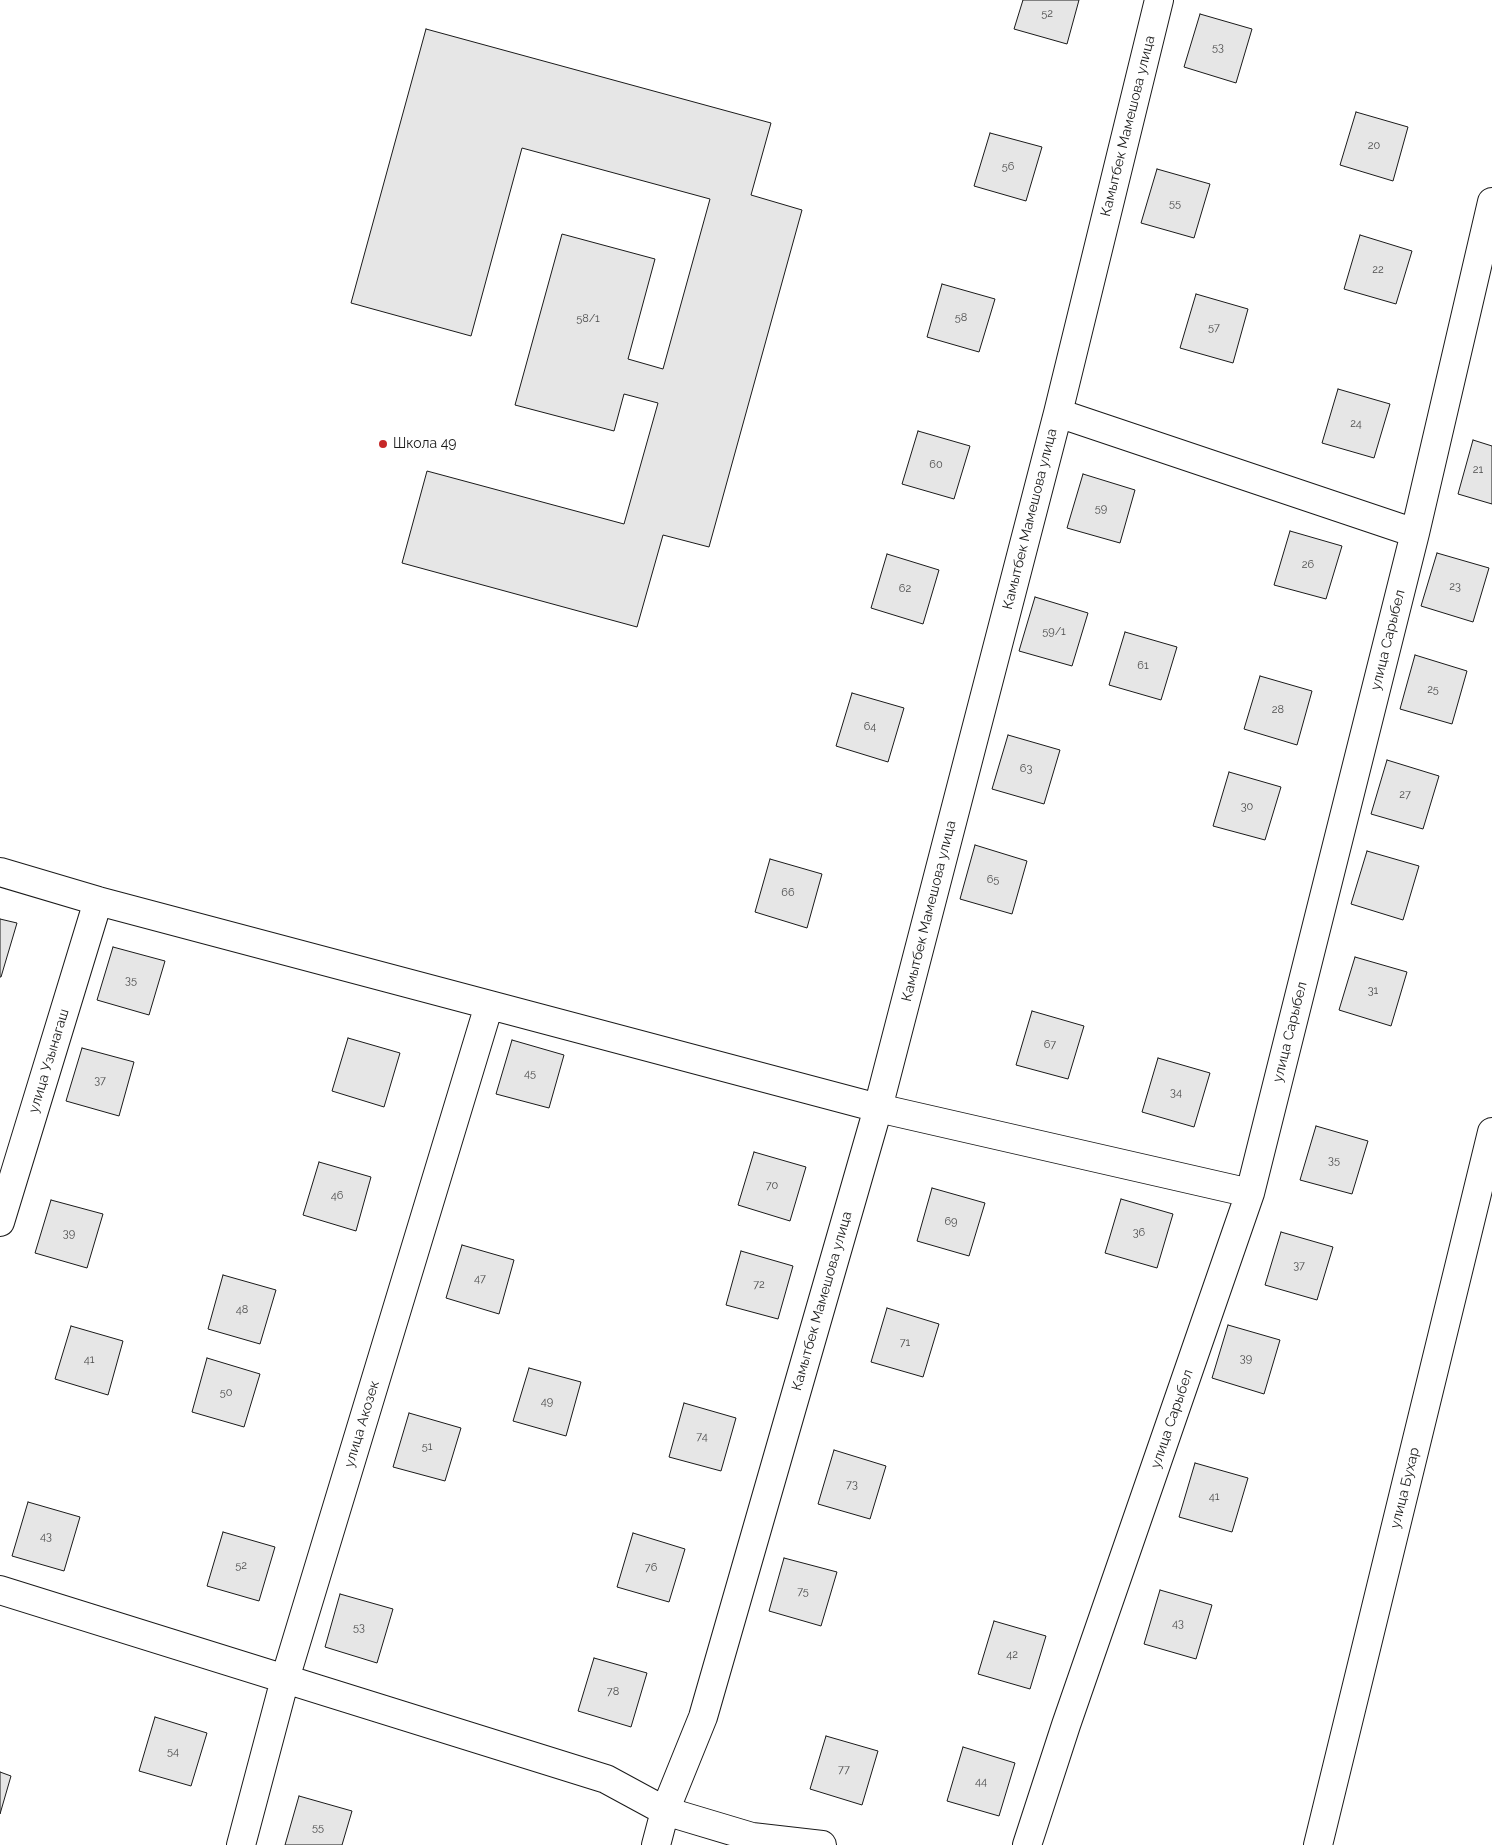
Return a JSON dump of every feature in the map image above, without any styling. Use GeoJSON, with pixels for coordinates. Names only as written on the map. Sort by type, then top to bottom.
{"type":"FeatureCollection","features":[{"type":"Feature","properties":{"kind":"street","name":"Камытбек Мамешова улица"},"geometry":{"type":"LineString","coordinates":[[656,1845],[665,1811],[703,1717],[878,1108],[1058,413],[1159,0]]}},
{"type":"Feature","properties":{"kind":"street","name":"улица Сарыбел"},"geometry":{"type":"LineString","coordinates":[[1027,1845],[1066,1725],[1250,1194],[1415,533],[1492,202]]}},
{"type":"Feature","properties":{"kind":"street"},"geometry":{"type":"LineString","coordinates":[[1058,413],[1415,533]]}},
{"type":"Feature","properties":{"kind":"street"},"geometry":{"type":"LineString","coordinates":[[0,872],[98,901],[878,1108],[1250,1194]]}},
{"type":"Feature","properties":{"kind":"street","name":"улица Узынагаш"},"geometry":{"type":"LineString","coordinates":[[0,1222],[98,901]]}},
{"type":"Feature","properties":{"kind":"street","name":"улица Акозек"},"geometry":{"type":"LineString","coordinates":[[241,1845],[285,1679],[490,1005]]}},
{"type":"Feature","properties":{"kind":"street","name":"улица Бухар"},"geometry":{"type":"LineString","coordinates":[[1318,1845],[1492,1132]]}},
{"type":"Feature","properties":{"kind":"street"},"geometry":{"type":"LineString","coordinates":[[0,1590],[606,1779],[665,1811],[752,1837],[822,1845]]}},
{"type":"Feature","properties":{"kind":"building"},"geometry":{"type":"Polygon","coordinates":[[[1023,0],[1079,0],[1067,44],[1014,29],[1023,0]]]}},
{"type":"Feature","properties":{"kind":"building"},"geometry":{"type":"Polygon","coordinates":[[[1200,14],[1252,29],[1236,83],[1184,67],[1200,14]]]}},
{"type":"Feature","properties":{"kind":"building"},"geometry":{"type":"Polygon","coordinates":[[[426,29],[771,123],[751,195],[802,210],[709,547],[663,535],[637,627],[402,563],[427,471],[624,524],[658,403],[624,394],[614,431],[515,405],[562,234],[655,259],[628,359],[663,369],[710,199],[522,148],[471,336],[351,303],[426,29]]]}},
{"type":"Feature","properties":{"kind":"building"},"geometry":{"type":"Polygon","coordinates":[[[1356,112],[1408,127],[1393,181],[1340,165],[1356,112]]]}},
{"type":"Feature","properties":{"kind":"building"},"geometry":{"type":"Polygon","coordinates":[[[990,133],[1042,147],[1026,201],[974,186],[990,133]]]}},
{"type":"Feature","properties":{"kind":"building"},"geometry":{"type":"Polygon","coordinates":[[[1157,169],[1210,184],[1194,238],[1141,223],[1157,169]]]}},
{"type":"Feature","properties":{"kind":"building"},"geometry":{"type":"Polygon","coordinates":[[[1360,235],[1412,251],[1396,304],[1344,289],[1360,235]]]}},
{"type":"Feature","properties":{"kind":"building"},"geometry":{"type":"Polygon","coordinates":[[[942,284],[995,299],[979,352],[927,337],[942,284]]]}},
{"type":"Feature","properties":{"kind":"building"},"geometry":{"type":"Polygon","coordinates":[[[1196,294],[1248,309],[1233,363],[1180,348],[1196,294]]]}},
{"type":"Feature","properties":{"kind":"building"},"geometry":{"type":"Polygon","coordinates":[[[1338,389],[1390,404],[1374,458],[1322,443],[1338,389]]]}},
{"type":"Feature","properties":{"kind":"building"},"geometry":{"type":"Polygon","coordinates":[[[918,431],[970,446],[954,499],[902,484],[918,431]]]}},
{"type":"Feature","properties":{"kind":"building"},"geometry":{"type":"Polygon","coordinates":[[[1473,440],[1492,446],[1492,504],[1458,494],[1473,440]]]}},
{"type":"Feature","properties":{"kind":"building"},"geometry":{"type":"Polygon","coordinates":[[[1083,474],[1135,490],[1120,543],[1067,528],[1083,474]]]}},
{"type":"Feature","properties":{"kind":"building"},"geometry":{"type":"Polygon","coordinates":[[[1290,531],[1342,546],[1326,599],[1274,585],[1290,531]]]}},
{"type":"Feature","properties":{"kind":"building"},"geometry":{"type":"Polygon","coordinates":[[[1437,553],[1489,568],[1473,622],[1421,606],[1437,553]]]}},
{"type":"Feature","properties":{"kind":"building"},"geometry":{"type":"Polygon","coordinates":[[[887,554],[939,570],[923,624],[871,608],[887,554]]]}},
{"type":"Feature","properties":{"kind":"building"},"geometry":{"type":"Polygon","coordinates":[[[1035,597],[1088,613],[1072,666],[1019,651],[1035,597]]]}},
{"type":"Feature","properties":{"kind":"building"},"geometry":{"type":"Polygon","coordinates":[[[1125,632],[1177,647],[1161,700],[1109,685],[1125,632]]]}},
{"type":"Feature","properties":{"kind":"building"},"geometry":{"type":"Polygon","coordinates":[[[1415,655],[1467,671],[1452,724],[1400,709],[1415,655]]]}},
{"type":"Feature","properties":{"kind":"building"},"geometry":{"type":"Polygon","coordinates":[[[1260,676],[1312,691],[1297,745],[1244,729],[1260,676]]]}},
{"type":"Feature","properties":{"kind":"building"},"geometry":{"type":"Polygon","coordinates":[[[852,693],[904,708],[888,762],[836,746],[852,693]]]}},
{"type":"Feature","properties":{"kind":"building"},"geometry":{"type":"Polygon","coordinates":[[[1008,735],[1060,750],[1044,804],[992,789],[1008,735]]]}},
{"type":"Feature","properties":{"kind":"building"},"geometry":{"type":"Polygon","coordinates":[[[1387,760],[1439,776],[1423,829],[1371,814],[1387,760]]]}},
{"type":"Feature","properties":{"kind":"building"},"geometry":{"type":"Polygon","coordinates":[[[1229,772],[1281,787],[1265,840],[1213,826],[1229,772]]]}},
{"type":"Feature","properties":{"kind":"building"},"geometry":{"type":"Polygon","coordinates":[[[975,845],[1027,861],[1012,914],[960,899],[975,845]]]}},
{"type":"Feature","properties":{"kind":"building"},"geometry":{"type":"Polygon","coordinates":[[[1367,851],[1419,866],[1403,920],[1351,904],[1367,851]]]}},
{"type":"Feature","properties":{"kind":"building"},"geometry":{"type":"Polygon","coordinates":[[[770,859],[822,874],[807,928],[755,912],[770,859]]]}},
{"type":"Feature","properties":{"kind":"building"},"geometry":{"type":"Polygon","coordinates":[[[0,919],[17,923],[1,977],[0,977],[0,919]]]}},
{"type":"Feature","properties":{"kind":"building"},"geometry":{"type":"Polygon","coordinates":[[[113,947],[165,961],[149,1015],[97,1000],[113,947]]]}},
{"type":"Feature","properties":{"kind":"building"},"geometry":{"type":"Polygon","coordinates":[[[1355,957],[1407,972],[1391,1026],[1339,1010],[1355,957]]]}},
{"type":"Feature","properties":{"kind":"building"},"geometry":{"type":"Polygon","coordinates":[[[1032,1011],[1084,1026],[1068,1079],[1016,1065],[1032,1011]]]}},
{"type":"Feature","properties":{"kind":"building"},"geometry":{"type":"Polygon","coordinates":[[[348,1038],[400,1053],[384,1107],[332,1091],[348,1038]]]}},
{"type":"Feature","properties":{"kind":"building"},"geometry":{"type":"Polygon","coordinates":[[[512,1040],[564,1055],[549,1108],[496,1094],[512,1040]]]}},
{"type":"Feature","properties":{"kind":"building"},"geometry":{"type":"Polygon","coordinates":[[[82,1048],[134,1062],[119,1116],[66,1101],[82,1048]]]}},
{"type":"Feature","properties":{"kind":"building"},"geometry":{"type":"Polygon","coordinates":[[[1158,1058],[1210,1073],[1194,1127],[1142,1112],[1158,1058]]]}},
{"type":"Feature","properties":{"kind":"building"},"geometry":{"type":"Polygon","coordinates":[[[1316,1126],[1368,1141],[1352,1194],[1300,1180],[1316,1126]]]}},
{"type":"Feature","properties":{"kind":"building"},"geometry":{"type":"Polygon","coordinates":[[[754,1152],[806,1167],[790,1221],[738,1205],[754,1152]]]}},
{"type":"Feature","properties":{"kind":"building"},"geometry":{"type":"Polygon","coordinates":[[[319,1162],[371,1177],[356,1231],[303,1215],[319,1162]]]}},
{"type":"Feature","properties":{"kind":"building"},"geometry":{"type":"Polygon","coordinates":[[[932,1188],[985,1203],[969,1256],[917,1241],[932,1188]]]}},
{"type":"Feature","properties":{"kind":"building"},"geometry":{"type":"Polygon","coordinates":[[[1121,1199],[1173,1214],[1157,1268],[1105,1253],[1121,1199]]]}},
{"type":"Feature","properties":{"kind":"building"},"geometry":{"type":"Polygon","coordinates":[[[51,1200],[103,1214],[87,1268],[35,1253],[51,1200]]]}},
{"type":"Feature","properties":{"kind":"building"},"geometry":{"type":"Polygon","coordinates":[[[1281,1232],[1333,1247],[1317,1300],[1265,1285],[1281,1232]]]}},
{"type":"Feature","properties":{"kind":"building"},"geometry":{"type":"Polygon","coordinates":[[[462,1245],[514,1260],[499,1314],[446,1298],[462,1245]]]}},
{"type":"Feature","properties":{"kind":"building"},"geometry":{"type":"Polygon","coordinates":[[[741,1251],[793,1266],[778,1319],[726,1305],[741,1251]]]}},
{"type":"Feature","properties":{"kind":"building"},"geometry":{"type":"Polygon","coordinates":[[[223,1275],[276,1290],[260,1344],[208,1329],[223,1275]]]}},
{"type":"Feature","properties":{"kind":"building"},"geometry":{"type":"Polygon","coordinates":[[[887,1308],[939,1324],[923,1377],[871,1362],[887,1308]]]}},
{"type":"Feature","properties":{"kind":"building"},"geometry":{"type":"Polygon","coordinates":[[[1228,1325],[1280,1340],[1264,1394],[1212,1378],[1228,1325]]]}},
{"type":"Feature","properties":{"kind":"building"},"geometry":{"type":"Polygon","coordinates":[[[71,1326],[123,1341],[108,1395],[55,1379],[71,1326]]]}},
{"type":"Feature","properties":{"kind":"building"},"geometry":{"type":"Polygon","coordinates":[[[207,1358],[260,1374],[244,1427],[192,1412],[207,1358]]]}},
{"type":"Feature","properties":{"kind":"building"},"geometry":{"type":"Polygon","coordinates":[[[529,1368],[581,1382],[566,1436],[513,1421],[529,1368]]]}},
{"type":"Feature","properties":{"kind":"building"},"geometry":{"type":"Polygon","coordinates":[[[684,1403],[736,1418],[721,1471],[669,1457],[684,1403]]]}},
{"type":"Feature","properties":{"kind":"building"},"geometry":{"type":"Polygon","coordinates":[[[409,1413],[461,1428],[445,1481],[393,1467],[409,1413]]]}},
{"type":"Feature","properties":{"kind":"building"},"geometry":{"type":"Polygon","coordinates":[[[834,1450],[886,1466],[870,1519],[818,1504],[834,1450]]]}},
{"type":"Feature","properties":{"kind":"building"},"geometry":{"type":"Polygon","coordinates":[[[1195,1463],[1248,1478],[1232,1532],[1179,1517],[1195,1463]]]}},
{"type":"Feature","properties":{"kind":"building"},"geometry":{"type":"Polygon","coordinates":[[[28,1502],[80,1517],[64,1571],[12,1556],[28,1502]]]}},
{"type":"Feature","properties":{"kind":"building"},"geometry":{"type":"Polygon","coordinates":[[[223,1532],[275,1547],[259,1601],[207,1586],[223,1532]]]}},
{"type":"Feature","properties":{"kind":"building"},"geometry":{"type":"Polygon","coordinates":[[[633,1533],[685,1549],[669,1602],[617,1587],[633,1533]]]}},
{"type":"Feature","properties":{"kind":"building"},"geometry":{"type":"Polygon","coordinates":[[[784,1558],[837,1572],[821,1626],[769,1611],[784,1558]]]}},
{"type":"Feature","properties":{"kind":"building"},"geometry":{"type":"Polygon","coordinates":[[[1160,1590],[1212,1605],[1196,1659],[1144,1644],[1160,1590]]]}},
{"type":"Feature","properties":{"kind":"building"},"geometry":{"type":"Polygon","coordinates":[[[340,1594],[393,1609],[377,1663],[325,1647],[340,1594]]]}},
{"type":"Feature","properties":{"kind":"building"},"geometry":{"type":"Polygon","coordinates":[[[994,1621],[1046,1636],[1030,1689],[978,1674],[994,1621]]]}},
{"type":"Feature","properties":{"kind":"building"},"geometry":{"type":"Polygon","coordinates":[[[594,1658],[647,1673],[631,1727],[578,1711],[594,1658]]]}},
{"type":"Feature","properties":{"kind":"building"},"geometry":{"type":"Polygon","coordinates":[[[155,1717],[207,1733],[191,1786],[139,1771],[155,1717]]]}},
{"type":"Feature","properties":{"kind":"building"},"geometry":{"type":"Polygon","coordinates":[[[826,1736],[878,1751],[862,1805],[810,1789],[826,1736]]]}},
{"type":"Feature","properties":{"kind":"building"},"geometry":{"type":"Polygon","coordinates":[[[963,1747],[1015,1763],[999,1816],[947,1801],[963,1747]]]}},
{"type":"Feature","properties":{"kind":"building"},"geometry":{"type":"Polygon","coordinates":[[[0,1772],[11,1776],[0,1814],[0,1772]]]}},
{"type":"Feature","properties":{"kind":"building"},"geometry":{"type":"Polygon","coordinates":[[[299,1796],[352,1811],[342,1845],[285,1845],[299,1796]]]}},
{"type":"Feature","properties":{"kind":"place","name":"Школа 49"},"geometry":{"type":"Point","coordinates":[383,444]}}]}
